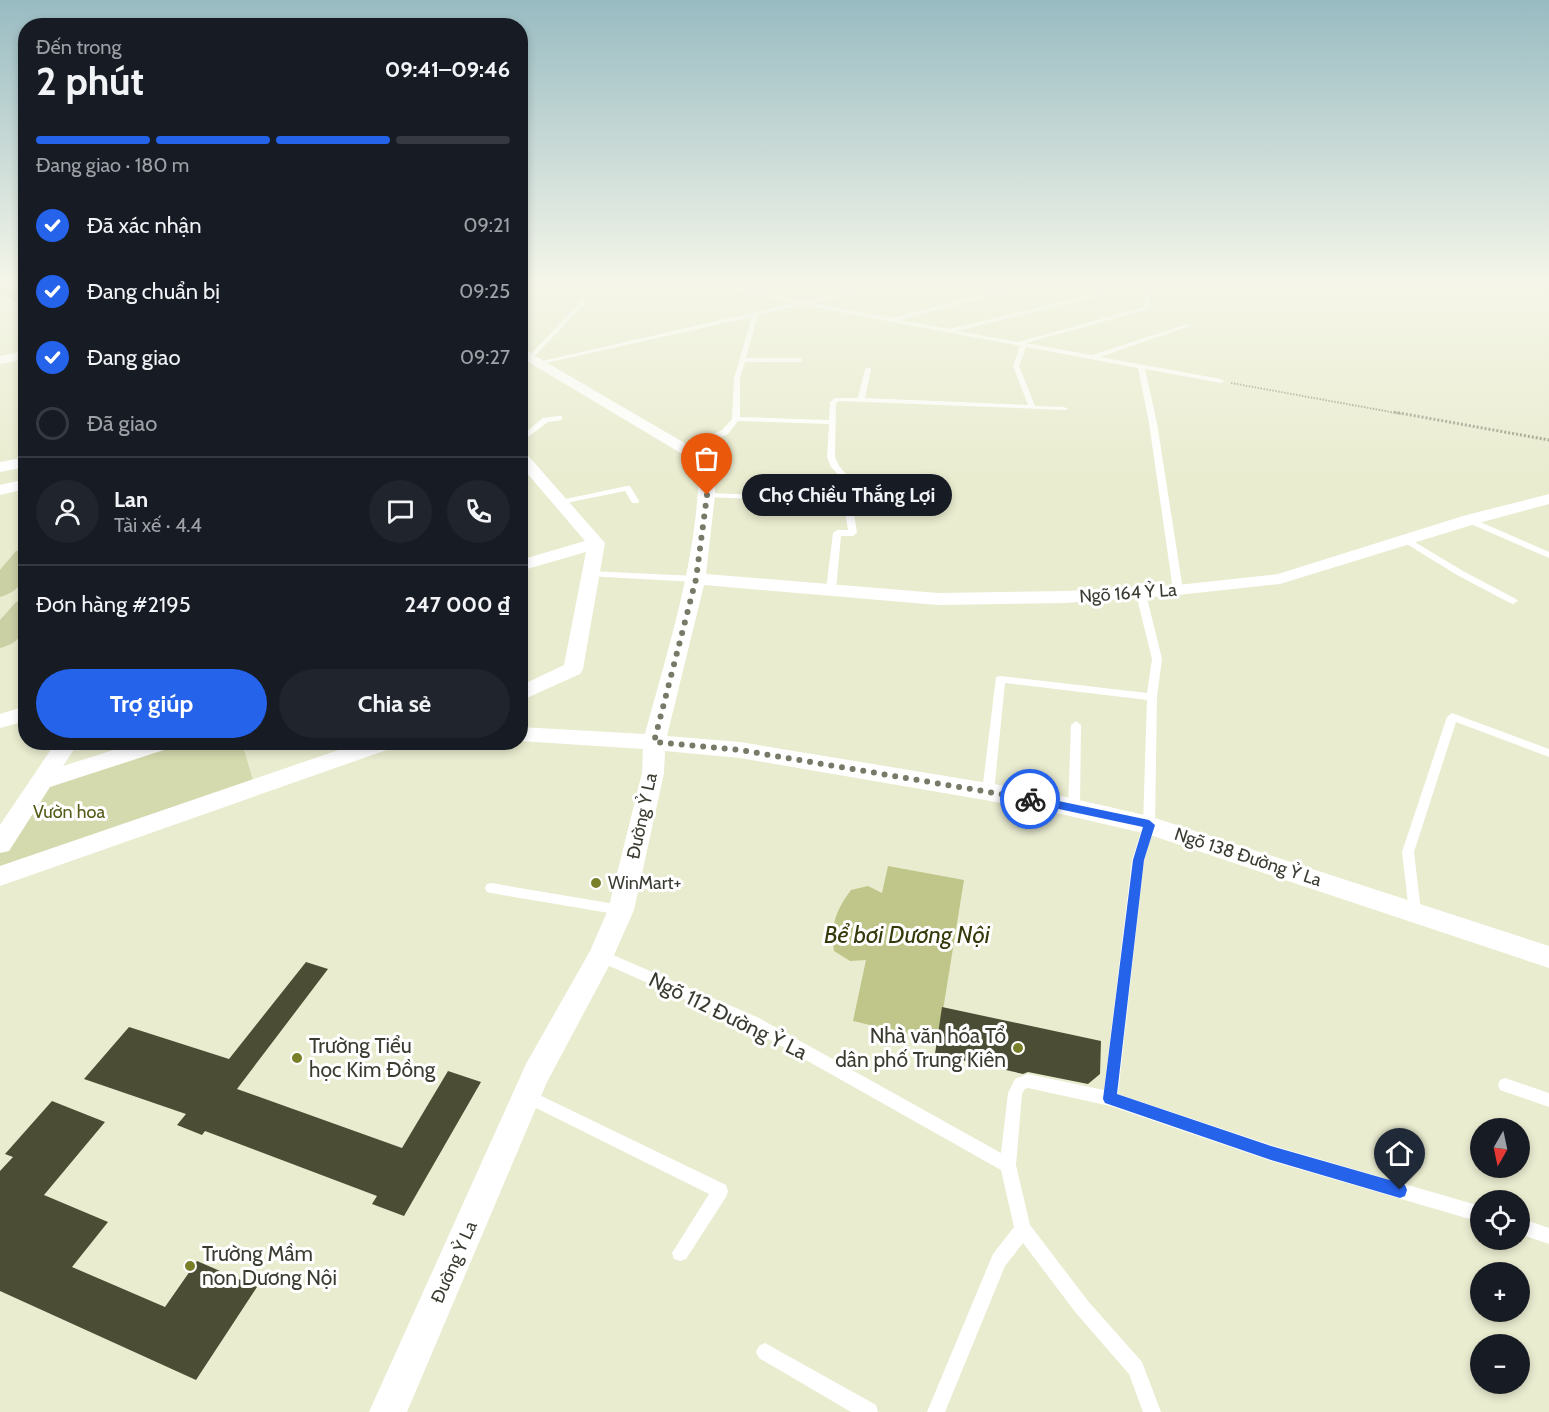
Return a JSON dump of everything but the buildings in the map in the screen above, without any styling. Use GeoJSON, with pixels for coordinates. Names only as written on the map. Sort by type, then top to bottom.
{"type":"FeatureCollection","features":[{"type":"Feature","properties":{"kind":"main road"},"geometry":{"type":"LineString","coordinates":[[0,588],[18,567]]}},
{"type":"Feature","properties":{"kind":"street"},"geometry":{"type":"LineString","coordinates":[[0,360],[18,357]]}},
{"type":"Feature","properties":{"kind":"street","name":"Đường Ỷ La"},"geometry":{"type":"LineString","coordinates":[[388,1412],[527,1096],[601,956],[621,910],[652,773],[654,742],[696,579],[707,495],[707,462],[531,357]]}},
{"type":"Feature","properties":{"kind":"street"},"geometry":{"type":"LineString","coordinates":[[0,468],[18,464]]}},
{"type":"Feature","properties":{"kind":"street"},"geometry":{"type":"LineString","coordinates":[[528,464],[596,543]]}},
{"type":"Feature","properties":{"kind":"street"},"geometry":{"type":"LineString","coordinates":[[0,490],[18,486]]}},
{"type":"Feature","properties":{"kind":"street","name":"Ngõ 164 Ỷ La"},"geometry":{"type":"LineString","coordinates":[[696,579],[938,598],[1066,597],[1140,590],[1178,590],[1280,579],[1408,541],[1469,520],[1549,499]]}},
{"type":"Feature","properties":{"kind":"street"},"geometry":{"type":"LineString","coordinates":[[528,564],[596,543]]}},
{"type":"Feature","properties":{"kind":"street"},"geometry":{"type":"LineString","coordinates":[[528,690],[573,669],[596,543]]}},
{"type":"Feature","properties":{"kind":"street"},"geometry":{"type":"LineString","coordinates":[[0,721],[18,715]]}},
{"type":"Feature","properties":{"kind":"street","name":"Ngõ 138 Đường Ỷ La"},"geometry":{"type":"LineString","coordinates":[[528,734],[740,750],[1074,808],[1149,825],[1549,957]]}},
{"type":"Feature","properties":{"kind":"street"},"geometry":{"type":"LineString","coordinates":[[0,844],[63,750]]}},
{"type":"Feature","properties":{"kind":"street"},"geometry":{"type":"LineString","coordinates":[[43,781],[140,750]]}},
{"type":"Feature","properties":{"kind":"street"},"geometry":{"type":"LineString","coordinates":[[0,876],[364,750]]}},
{"type":"Feature","properties":{"kind":"lane"},"geometry":{"type":"LineString","coordinates":[[531,357],[585,347]]}},
{"type":"Feature","properties":{"kind":"lane"},"geometry":{"type":"LineString","coordinates":[[686,449],[725,432],[736,419],[737,378],[745,347]]}},
{"type":"Feature","properties":{"kind":"lane"},"geometry":{"type":"LineString","coordinates":[[1019,347],[1016,366],[1032,408]]}},
{"type":"Feature","properties":{"kind":"lane"},"geometry":{"type":"LineString","coordinates":[[1029,347],[1221,381]]}},
{"type":"Feature","properties":{"kind":"lane"},"geometry":{"type":"LineString","coordinates":[[1091,358],[1124,347]]}},
{"type":"Feature","properties":{"kind":"lane"},"geometry":{"type":"LineString","coordinates":[[741,360],[800,360]]}},
{"type":"Feature","properties":{"kind":"lane"},"geometry":{"type":"LineString","coordinates":[[1141,367],[1153,411],[1178,590]]}},
{"type":"Feature","properties":{"kind":"lane"},"geometry":{"type":"LineString","coordinates":[[861,401],[868,369]]}},
{"type":"Feature","properties":{"kind":"lane"},"geometry":{"type":"LineString","coordinates":[[831,590],[837,533],[853,533],[847,480],[835,467],[831,457],[834,400],[1064,409]]}},
{"type":"Feature","properties":{"kind":"lane"},"geometry":{"type":"LineString","coordinates":[[528,435],[546,420],[559,418]]}},
{"type":"Feature","properties":{"kind":"lane"},"geometry":{"type":"LineString","coordinates":[[736,419],[832,422]]}},
{"type":"Feature","properties":{"kind":"lane"},"geometry":{"type":"LineString","coordinates":[[561,502],[627,488],[635,501]]}},
{"type":"Feature","properties":{"kind":"lane"},"geometry":{"type":"LineString","coordinates":[[707,495],[848,501]]}},
{"type":"Feature","properties":{"kind":"lane"},"geometry":{"type":"LineString","coordinates":[[1469,520],[1549,555]]}},
{"type":"Feature","properties":{"kind":"lane"},"geometry":{"type":"LineString","coordinates":[[1408,541],[1460,573],[1513,601]]}},
{"type":"Feature","properties":{"kind":"lane"},"geometry":{"type":"LineString","coordinates":[[590,574],[696,579]]}},
{"type":"Feature","properties":{"kind":"lane"},"geometry":{"type":"LineString","coordinates":[[1110,1099],[1138,860],[1149,825],[1152,697],[1157,659],[1140,590]]}},
{"type":"Feature","properties":{"kind":"lane"},"geometry":{"type":"LineString","coordinates":[[988,792],[1000,679],[1152,697]]}},
{"type":"Feature","properties":{"kind":"lane"},"geometry":{"type":"LineString","coordinates":[[1415,911],[1408,852],[1452,717],[1549,753]]}},
{"type":"Feature","properties":{"kind":"lane"},"geometry":{"type":"LineString","coordinates":[[1074,808],[1076,725]]}},
{"type":"Feature","properties":{"kind":"lane"},"geometry":{"type":"LineString","coordinates":[[491,888],[621,910]]}},
{"type":"Feature","properties":{"kind":"lane","name":"Ngõ 112 Đường Ỷ La"},"geometry":{"type":"LineString","coordinates":[[601,956],[754,1023],[1008,1165]]}},
{"type":"Feature","properties":{"kind":"lane"},"geometry":{"type":"LineString","coordinates":[[1152,1412],[1136,1368],[1082,1308],[1023,1229],[1008,1165],[1015,1093],[1020,1084],[1028,1081],[1110,1099],[1282,1157],[1470,1211]]}},
{"type":"Feature","properties":{"kind":"lane"},"geometry":{"type":"LineString","coordinates":[[1505,1085],[1549,1100]]}},
{"type":"Feature","properties":{"kind":"lane"},"geometry":{"type":"LineString","coordinates":[[527,1096],[720,1191],[680,1253]]}},
{"type":"Feature","properties":{"kind":"lane"},"geometry":{"type":"LineString","coordinates":[[936,1412],[999,1260],[1023,1229]]}},
{"type":"Feature","properties":{"kind":"lane"},"geometry":{"type":"LineString","coordinates":[[1530,1229],[1549,1236]]}},
{"type":"Feature","properties":{"kind":"lane"},"geometry":{"type":"LineString","coordinates":[[765,1352],[869,1412]]}},
{"type":"Feature","properties":{"kind":"path"},"geometry":{"type":"LineString","coordinates":[[1221,381],[1549,440]]}},
{"type":"Feature","properties":{"kind":"green space","name":"Vườn hoa"},"geometry":{"type":"Polygon","coordinates":[[[145,750],[244,750],[255,787],[0,875],[0,846],[44,781],[145,750]]]}},
{"type":"Feature","properties":{"kind":"water","name":"Bể bơi Dương Nội"},"geometry":{"type":"Polygon","coordinates":[[[888,866],[964,880],[938,1041],[853,1021],[866,960],[850,961],[834,951],[835,919],[841,904],[851,890],[868,886],[882,893],[888,866]]]}},
{"type":"Feature","properties":{"kind":"way so far"},"geometry":{"type":"LineString","coordinates":[[707,495],[696,579],[654,742],[740,750],[1030,799]]}},
{"type":"Feature","properties":{"kind":"place","name":"Chợ Chiều Thắng Lợi"},"geometry":{"type":"Point","coordinates":[707,495]}},
{"type":"Feature","properties":{"kind":"place","name":"WinMart+"},"geometry":{"type":"Point","coordinates":[596,883]}},
{"type":"Feature","properties":{"kind":"place","name":"Nhà văn hóa Tổ dân phố Trung Kiên"},"geometry":{"type":"Point","coordinates":[1018,1048]}},
{"type":"Feature","properties":{"kind":"place","name":"Trường Tiểu học Kim Đồng"},"geometry":{"type":"Point","coordinates":[297,1058]}},
{"type":"Feature","properties":{"kind":"place","name":"Trường Mầm non Dương Nội"},"geometry":{"type":"Point","coordinates":[190,1266]}},
{"type":"Feature","properties":{"kind":"route"},"geometry":{"type":"LineString","coordinates":[[1030,799],[1149,825],[1138,860],[1110,1099],[1271,1153],[1358,1180],[1400,1190]]}}]}
